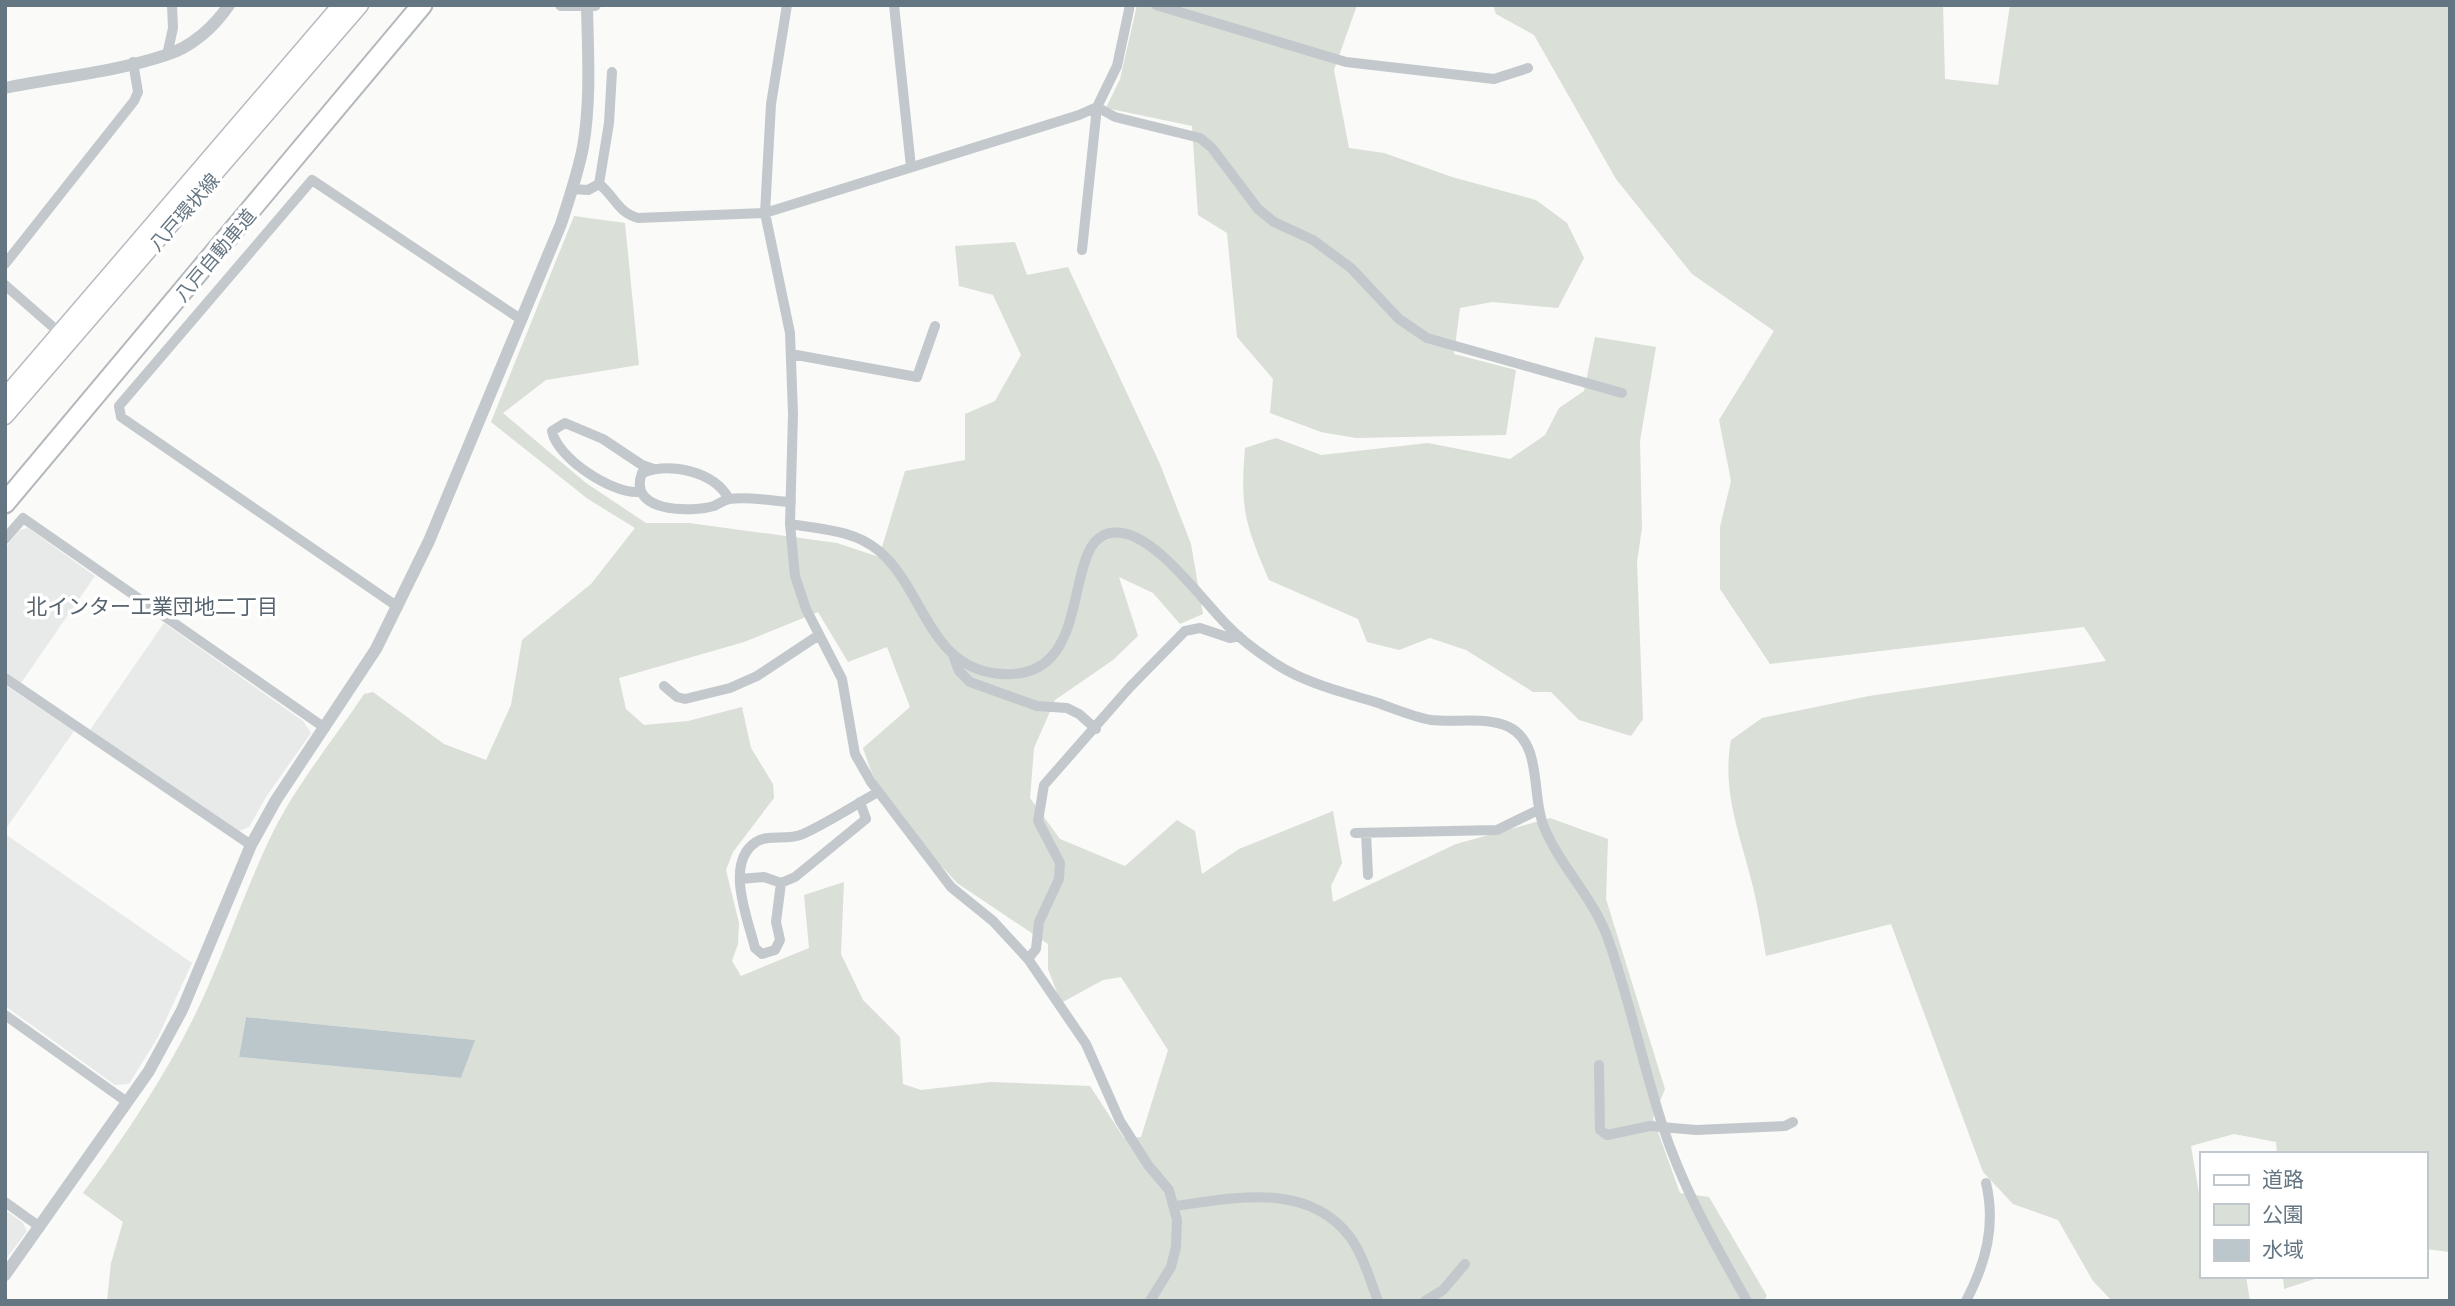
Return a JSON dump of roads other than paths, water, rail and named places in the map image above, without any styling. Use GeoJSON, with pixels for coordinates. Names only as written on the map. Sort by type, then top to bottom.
{"type":"FeatureCollection","features":[{"type":"Feature","properties":{"kind":"highway","name":"八戸自動車道"},"geometry":{"type":"LineString","coordinates":[[5,503],[422,5]]}},
{"type":"Feature","properties":{"kind":"main road","name":"八戸環状線"},"geometry":{"type":"LineString","coordinates":[[5,397],[341,5]]}},
{"type":"Feature","properties":{"kind":"main road","name":"八戸環状線"},"geometry":{"type":"LineString","coordinates":[[5,416],[360,5]]}},
{"type":"Feature","properties":{"kind":"street"},"geometry":{"type":"LineString","coordinates":[[167,55],[173,27],[172,5]]}},
{"type":"Feature","properties":{"kind":"street"},"geometry":{"type":"LineString","coordinates":[[5,88],[167,55],[196,40],[215,24],[229,5]]}},
{"type":"Feature","properties":{"kind":"street"},"geometry":{"type":"LineString","coordinates":[[5,1275],[149,1071],[181,1010],[251,845],[276,800],[376,649],[429,541],[561,224],[583,145],[589,91],[591,6],[561,5]]}},
{"type":"Feature","properties":{"kind":"street"},"geometry":{"type":"LineString","coordinates":[[787,5],[771,104],[765,213],[790,333],[793,414],[790,524],[795,576],[806,609],[842,679],[855,754],[878,792],[951,887],[993,921],[1028,959],[1086,1045],[1120,1121],[1148,1165],[1169,1190],[1175,1206],[1177,1247],[1171,1267],[1150,1301]]}},
{"type":"Feature","properties":{"kind":"street"},"geometry":{"type":"LineString","coordinates":[[894,5],[911,166]]}},
{"type":"Feature","properties":{"kind":"street"},"geometry":{"type":"LineString","coordinates":[[1082,250],[1097,107],[1116,66],[1130,5]]}},
{"type":"Feature","properties":{"kind":"street"},"geometry":{"type":"LineString","coordinates":[[1156,5],[1346,62],[1494,79],[1528,68]]}},
{"type":"Feature","properties":{"kind":"street"},"geometry":{"type":"LineString","coordinates":[[5,264],[134,101],[138,92],[133,62]]}},
{"type":"Feature","properties":{"kind":"street"},"geometry":{"type":"LineString","coordinates":[[599,184],[609,123],[612,72]]}},
{"type":"Feature","properties":{"kind":"street"},"geometry":{"type":"LineString","coordinates":[[599,184],[608,191],[621,211],[638,218],[765,213],[1079,115],[1097,107]]}},
{"type":"Feature","properties":{"kind":"street"},"geometry":{"type":"LineString","coordinates":[[1097,107],[1115,117],[1200,138],[1212,148],[1258,209],[1274,222],[1312,240],[1351,268],[1399,319],[1427,338],[1622,393]]}},
{"type":"Feature","properties":{"kind":"street"},"geometry":{"type":"LineString","coordinates":[[398,607],[121,417],[119,406],[312,180],[522,320]]}},
{"type":"Feature","properties":{"kind":"street"},"geometry":{"type":"LineString","coordinates":[[572,189],[588,190],[599,184]]}},
{"type":"Feature","properties":{"kind":"street"},"geometry":{"type":"LineString","coordinates":[[5,285],[61,334]]}},
{"type":"Feature","properties":{"kind":"street"},"geometry":{"type":"LineString","coordinates":[[790,354],[917,377],[934,326]]}},
{"type":"Feature","properties":{"kind":"street"},"geometry":{"type":"LineString","coordinates":[[639,492],[614,489],[598,479],[554,442],[552,431],[565,423],[603,439],[642,465],[654,469]]}},
{"type":"Feature","properties":{"kind":"street"},"geometry":{"type":"LineString","coordinates":[[729,499],[723,487],[698,474],[673,468],[642,473],[639,492],[645,501],[666,507],[713,507],[729,499],[790,502]]}},
{"type":"Feature","properties":{"kind":"street"},"geometry":{"type":"LineString","coordinates":[[5,540],[23,518],[325,728]]}},
{"type":"Feature","properties":{"kind":"street"},"geometry":{"type":"LineString","coordinates":[[790,524],[858,537],[878,549],[954,658],[959,671],[970,682],[1037,706],[1067,708],[1079,714],[1096,729]]}},
{"type":"Feature","properties":{"kind":"street"},"geometry":{"type":"LineString","coordinates":[[954,658],[977,669],[996,673],[1024,673],[1040,668],[1056,654],[1072,621],[1088,551],[1093,542],[1109,532],[1125,533],[1140,538],[1167,561],[1239,636],[1297,678],[1429,720],[1487,722],[1510,727],[1526,741],[1538,810],[1552,843],[1591,901],[1606,934],[1662,1127],[1696,1211],[1747,1301]]}},
{"type":"Feature","properties":{"kind":"street"},"geometry":{"type":"LineString","coordinates":[[1028,959],[1036,949],[1039,922],[1059,879],[1060,863],[1038,821],[1044,785],[1096,729],[1130,687],[1185,631],[1200,628],[1230,638],[1239,636]]}},
{"type":"Feature","properties":{"kind":"street"},"geometry":{"type":"LineString","coordinates":[[664,686],[677,697],[685,699],[730,688],[757,676],[819,635]]}},
{"type":"Feature","properties":{"kind":"street"},"geometry":{"type":"LineString","coordinates":[[5,678],[251,845]]}},
{"type":"Feature","properties":{"kind":"street"},"geometry":{"type":"LineString","coordinates":[[781,883],[776,922],[780,940],[775,950],[762,954],[755,948],[740,879],[744,855],[756,841],[769,838],[788,839],[803,834],[878,792]]}},
{"type":"Feature","properties":{"kind":"street"},"geometry":{"type":"LineString","coordinates":[[740,879],[764,877],[781,883],[795,877],[866,819],[860,802]]}},
{"type":"Feature","properties":{"kind":"street"},"geometry":{"type":"LineString","coordinates":[[1368,874],[1360,833],[1497,830],[1538,810]]}},
{"type":"Feature","properties":{"kind":"street"},"geometry":{"type":"LineString","coordinates":[[5,1015],[127,1102]]}},
{"type":"Feature","properties":{"kind":"street"},"geometry":{"type":"LineString","coordinates":[[1599,1065],[1600,1130],[1615,1135],[1650,1126],[1696,1130],[1785,1126],[1793,1122]]}},
{"type":"Feature","properties":{"kind":"street"},"geometry":{"type":"LineString","coordinates":[[1966,1301],[1987,1256],[1990,1200],[1986,1183]]}},
{"type":"Feature","properties":{"kind":"street"},"geometry":{"type":"LineString","coordinates":[[1175,1206],[1267,1196],[1321,1210],[1352,1239],[1378,1301]]}},
{"type":"Feature","properties":{"kind":"street"},"geometry":{"type":"LineString","coordinates":[[5,1202],[40,1227]]}},
{"type":"Feature","properties":{"kind":"street"},"geometry":{"type":"LineString","coordinates":[[1425,1301],[1443,1290],[1465,1264]]}},
{"type":"Feature","properties":{"kind":"water"},"geometry":{"type":"Polygon","coordinates":[[[246,1017],[475,1040],[461,1078],[239,1057],[246,1017]]]}},
{"type":"Feature","properties":{"kind":"district","name":"北インター工業団地二丁目"},"geometry":{"type":"Point","coordinates":[152,607]}}]}
